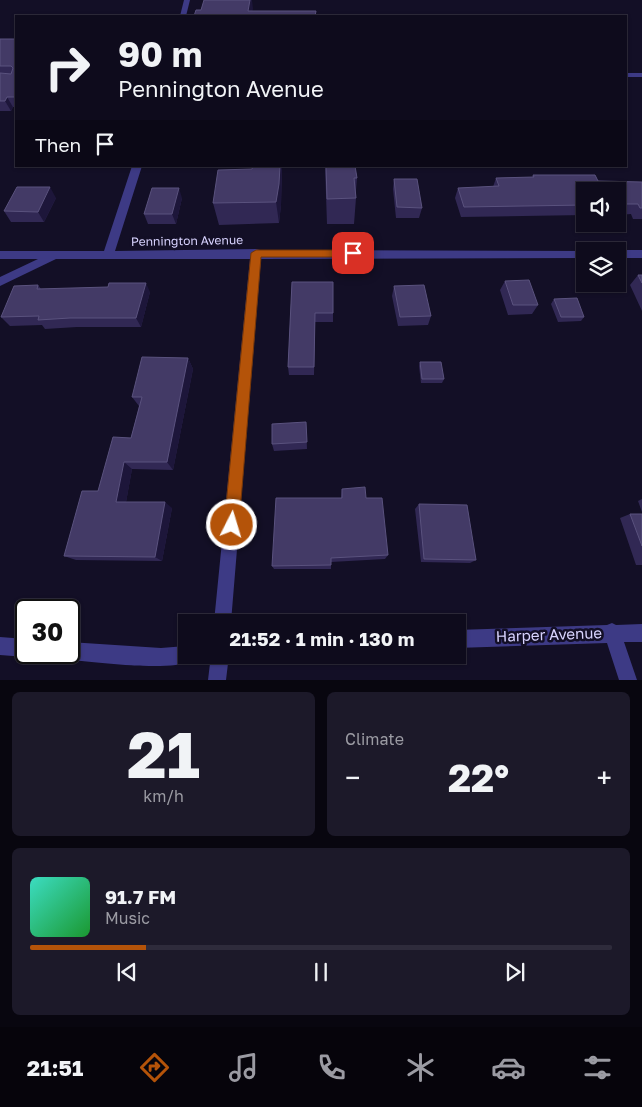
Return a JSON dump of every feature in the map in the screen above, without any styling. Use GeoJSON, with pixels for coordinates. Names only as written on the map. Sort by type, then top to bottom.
{"type":"FeatureCollection","features":[{"type":"Feature","properties":{"kind":"street"},"geometry":{"type":"LineString","coordinates":[[183,15],[187,0]]}},
{"type":"Feature","properties":{"kind":"street"},"geometry":{"type":"LineString","coordinates":[[627,75],[642,75]]}},
{"type":"Feature","properties":{"kind":"street"},"geometry":{"type":"LineString","coordinates":[[108,256],[137,167]]}},
{"type":"Feature","properties":{"kind":"street"},"geometry":{"type":"LineString","coordinates":[[224,614],[256,253]]}},
{"type":"Feature","properties":{"kind":"street","name":"Pennington Avenue"},"geometry":{"type":"LineString","coordinates":[[0,255],[108,256],[256,253],[576,254]]}},
{"type":"Feature","properties":{"kind":"street"},"geometry":{"type":"LineString","coordinates":[[626,254],[642,254]]}},
{"type":"Feature","properties":{"kind":"street"},"geometry":{"type":"LineString","coordinates":[[0,282],[54,255]]}},
{"type":"Feature","properties":{"kind":"street"},"geometry":{"type":"LineString","coordinates":[[612,632],[628,680]]}},
{"type":"Feature","properties":{"kind":"street","name":"Harper Avenue"},"geometry":{"type":"LineString","coordinates":[[466,638],[612,632],[642,633]]}},
{"type":"Feature","properties":{"kind":"street"},"geometry":{"type":"LineString","coordinates":[[0,646],[15,647]]}},
{"type":"Feature","properties":{"kind":"street"},"geometry":{"type":"LineString","coordinates":[[80,652],[161,657],[178,656]]}},
{"type":"Feature","properties":{"kind":"street"},"geometry":{"type":"LineString","coordinates":[[217,680],[219,664]]}},
{"type":"Feature","properties":{"kind":"building"},"geometry":{"type":"Polygon","coordinates":[[[204,0],[250,0],[248,11],[316,11],[315,15],[194,15],[196,10],[201,10],[204,0]]]}},
{"type":"Feature","properties":{"kind":"building"},"geometry":{"type":"Polygon","coordinates":[[[0,39],[15,39],[15,97],[7,97],[5,101],[0,101],[0,73],[11,74],[13,68],[11,66],[0,66],[0,39]]]}},
{"type":"Feature","properties":{"kind":"building"},"geometry":{"type":"Polygon","coordinates":[[[253,167],[280,167],[276,202],[213,203],[218,170],[252,169],[253,167]]]}},
{"type":"Feature","properties":{"kind":"building"},"geometry":{"type":"Polygon","coordinates":[[[326,167],[355,167],[357,178],[354,178],[356,198],[327,199],[326,167]]]}},
{"type":"Feature","properties":{"kind":"building"},"geometry":{"type":"Polygon","coordinates":[[[533,175],[595,175],[598,181],[642,182],[642,208],[638,204],[626,204],[626,182],[576,182],[576,205],[464,207],[458,188],[499,186],[496,178],[534,177],[533,175]]]}},
{"type":"Feature","properties":{"kind":"building"},"geometry":{"type":"Polygon","coordinates":[[[394,179],[417,179],[422,208],[397,207],[394,179]]]}},
{"type":"Feature","properties":{"kind":"building"},"geometry":{"type":"Polygon","coordinates":[[[17,187],[50,187],[38,212],[4,211],[17,187]]]}},
{"type":"Feature","properties":{"kind":"building"},"geometry":{"type":"Polygon","coordinates":[[[152,188],[179,188],[172,214],[144,214],[152,188]]]}},
{"type":"Feature","properties":{"kind":"building"},"geometry":{"type":"Polygon","coordinates":[[[638,275],[642,275],[642,283],[638,275]]]}},
{"type":"Feature","properties":{"kind":"building"},"geometry":{"type":"Polygon","coordinates":[[[529,280],[538,305],[513,305],[505,281],[529,280]]]}},
{"type":"Feature","properties":{"kind":"building"},"geometry":{"type":"Polygon","coordinates":[[[292,282],[333,282],[333,313],[315,313],[314,367],[288,367],[292,282]]]}},
{"type":"Feature","properties":{"kind":"building"},"geometry":{"type":"Polygon","coordinates":[[[109,283],[146,283],[136,318],[38,320],[39,316],[1,317],[14,286],[38,285],[37,289],[108,287],[109,283]]]}},
{"type":"Feature","properties":{"kind":"building"},"geometry":{"type":"Polygon","coordinates":[[[424,285],[431,316],[400,317],[394,286],[424,285]]]}},
{"type":"Feature","properties":{"kind":"building"},"geometry":{"type":"Polygon","coordinates":[[[577,298],[584,317],[561,317],[554,299],[577,298]]]}},
{"type":"Feature","properties":{"kind":"building"},"geometry":{"type":"Polygon","coordinates":[[[142,357],[188,358],[167,462],[124,462],[116,502],[165,502],[155,557],[64,556],[82,491],[98,491],[113,437],[131,438],[142,397],[132,397],[142,357]]]}},
{"type":"Feature","properties":{"kind":"building"},"geometry":{"type":"Polygon","coordinates":[[[420,362],[441,362],[444,379],[422,379],[420,362]]]}},
{"type":"Feature","properties":{"kind":"building"},"geometry":{"type":"Polygon","coordinates":[[[306,422],[307,442],[272,444],[272,424],[306,422]]]}},
{"type":"Feature","properties":{"kind":"building"},"geometry":{"type":"Polygon","coordinates":[[[365,487],[366,498],[382,498],[388,555],[331,558],[331,565],[272,566],[276,498],[342,498],[342,489],[365,487]]]}},
{"type":"Feature","properties":{"kind":"building"},"geometry":{"type":"Polygon","coordinates":[[[419,504],[467,505],[476,560],[424,559],[419,504]]]}},
{"type":"Feature","properties":{"kind":"building"},"geometry":{"type":"Polygon","coordinates":[[[630,514],[642,514],[642,546],[630,514]]]}},
{"type":"Feature","properties":{"kind":"route"},"geometry":{"type":"LineString","coordinates":[[232,525],[256,253],[353,253]]}}]}
